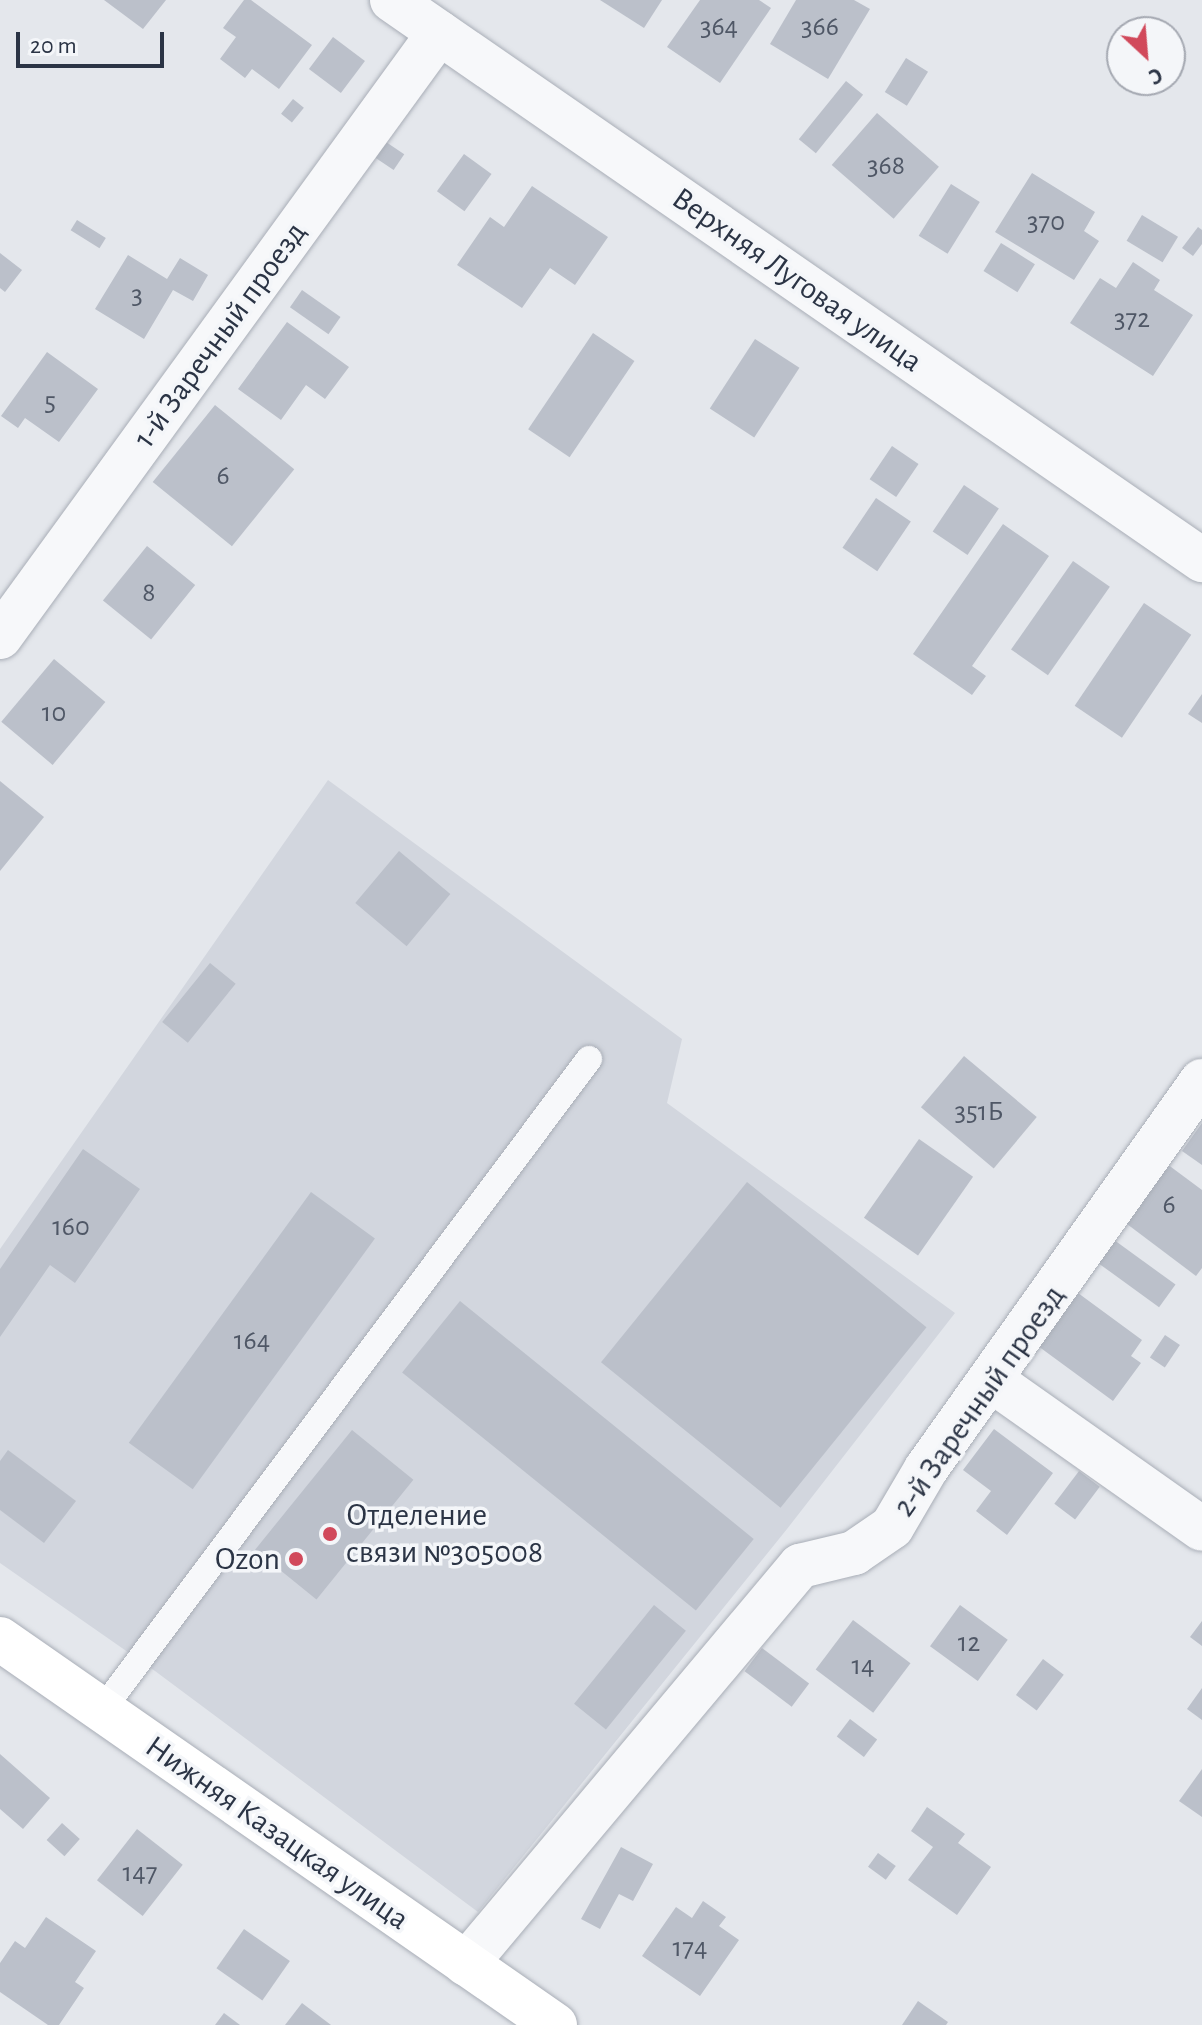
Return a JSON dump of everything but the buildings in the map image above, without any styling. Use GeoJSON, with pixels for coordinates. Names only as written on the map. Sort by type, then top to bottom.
{"type":"FeatureCollection","features":[{"type":"Feature","properties":{"kind":"street","name":"Верхняя Луговая улица"},"geometry":{"type":"LineString","coordinates":[[392,0],[1202,560]]}},
{"type":"Feature","properties":{"kind":"street","name":"1-й Заречный проезд"},"geometry":{"type":"LineString","coordinates":[[1,635],[439,33]]}},
{"type":"Feature","properties":{"kind":"street","name":"2-й Заречный проезд"},"geometry":{"type":"LineString","coordinates":[[466,1964],[800,1566],[854,1553],[892,1527],[926,1469],[1202,1081]]}},
{"type":"Feature","properties":{"kind":"street"},"geometry":{"type":"LineString","coordinates":[[991,1380],[1202,1529]]}},
{"type":"Feature","properties":{"kind":"street","name":"Нижняя Казацкая улица"},"geometry":{"type":"LineString","coordinates":[[0,1639],[555,2025]]}},
{"type":"Feature","properties":{"kind":"lane"},"geometry":{"type":"LineString","coordinates":[[102,1710],[589,1059]]}},
{"type":"Feature","properties":{"kind":"shaded area"},"geometry":{"type":"Polygon","coordinates":[[[328,780],[682,1039],[667,1103],[955,1313],[787,1529],[478,1912],[155,1671],[0,1563],[0,1249],[328,780]]]}},
{"type":"Feature","properties":{"kind":"place","name":"Отделение связи №305008"},"geometry":{"type":"Point","coordinates":[330,1534]}},
{"type":"Feature","properties":{"kind":"place","name":"Ozon"},"geometry":{"type":"Point","coordinates":[296,1559]}}]}
